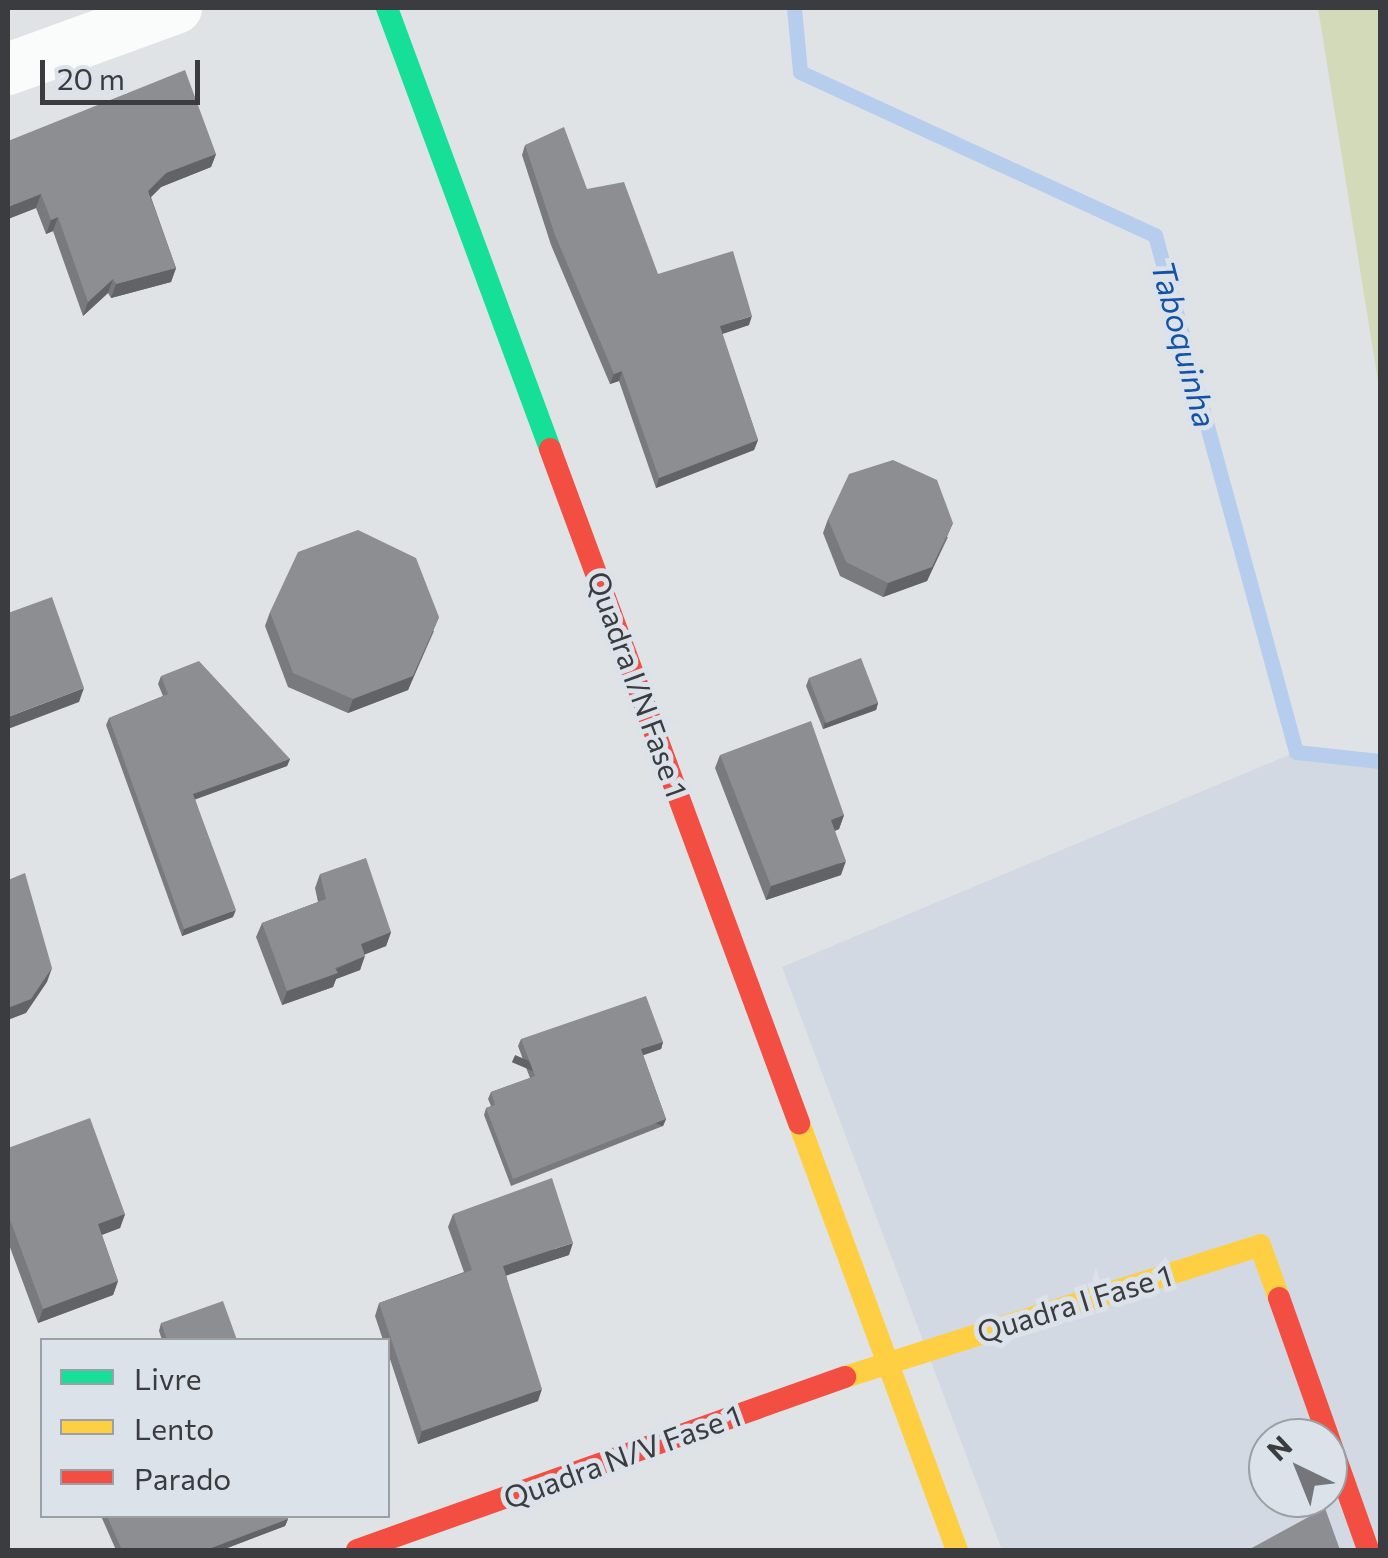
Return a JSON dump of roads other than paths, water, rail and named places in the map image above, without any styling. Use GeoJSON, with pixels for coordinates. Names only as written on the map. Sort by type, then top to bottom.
{"type":"FeatureCollection","features":[{"type":"Feature","properties":{"kind":"street"},"geometry":{"type":"LineString","coordinates":[[8,69],[176,8]]}},
{"type":"Feature","properties":{"kind":"street","name":"Quadra I/N Fase 1"},"geometry":{"type":"LineString","coordinates":[[386,8],[957,1550]]}},
{"type":"Feature","properties":{"kind":"street","name":"Quadra I Fase 1"},"geometry":{"type":"LineString","coordinates":[[888,1362],[1260,1245],[1368,1550]]}},
{"type":"Feature","properties":{"kind":"street","name":"Quadra N/V Fase 1"},"geometry":{"type":"LineString","coordinates":[[357,1550],[888,1362]]}},
{"type":"Feature","properties":{"kind":"waterway","name":"Taboquinha"},"geometry":{"type":"LineString","coordinates":[[794,8],[800,72],[1155,235],[1296,752],[1380,761]]}}]}
